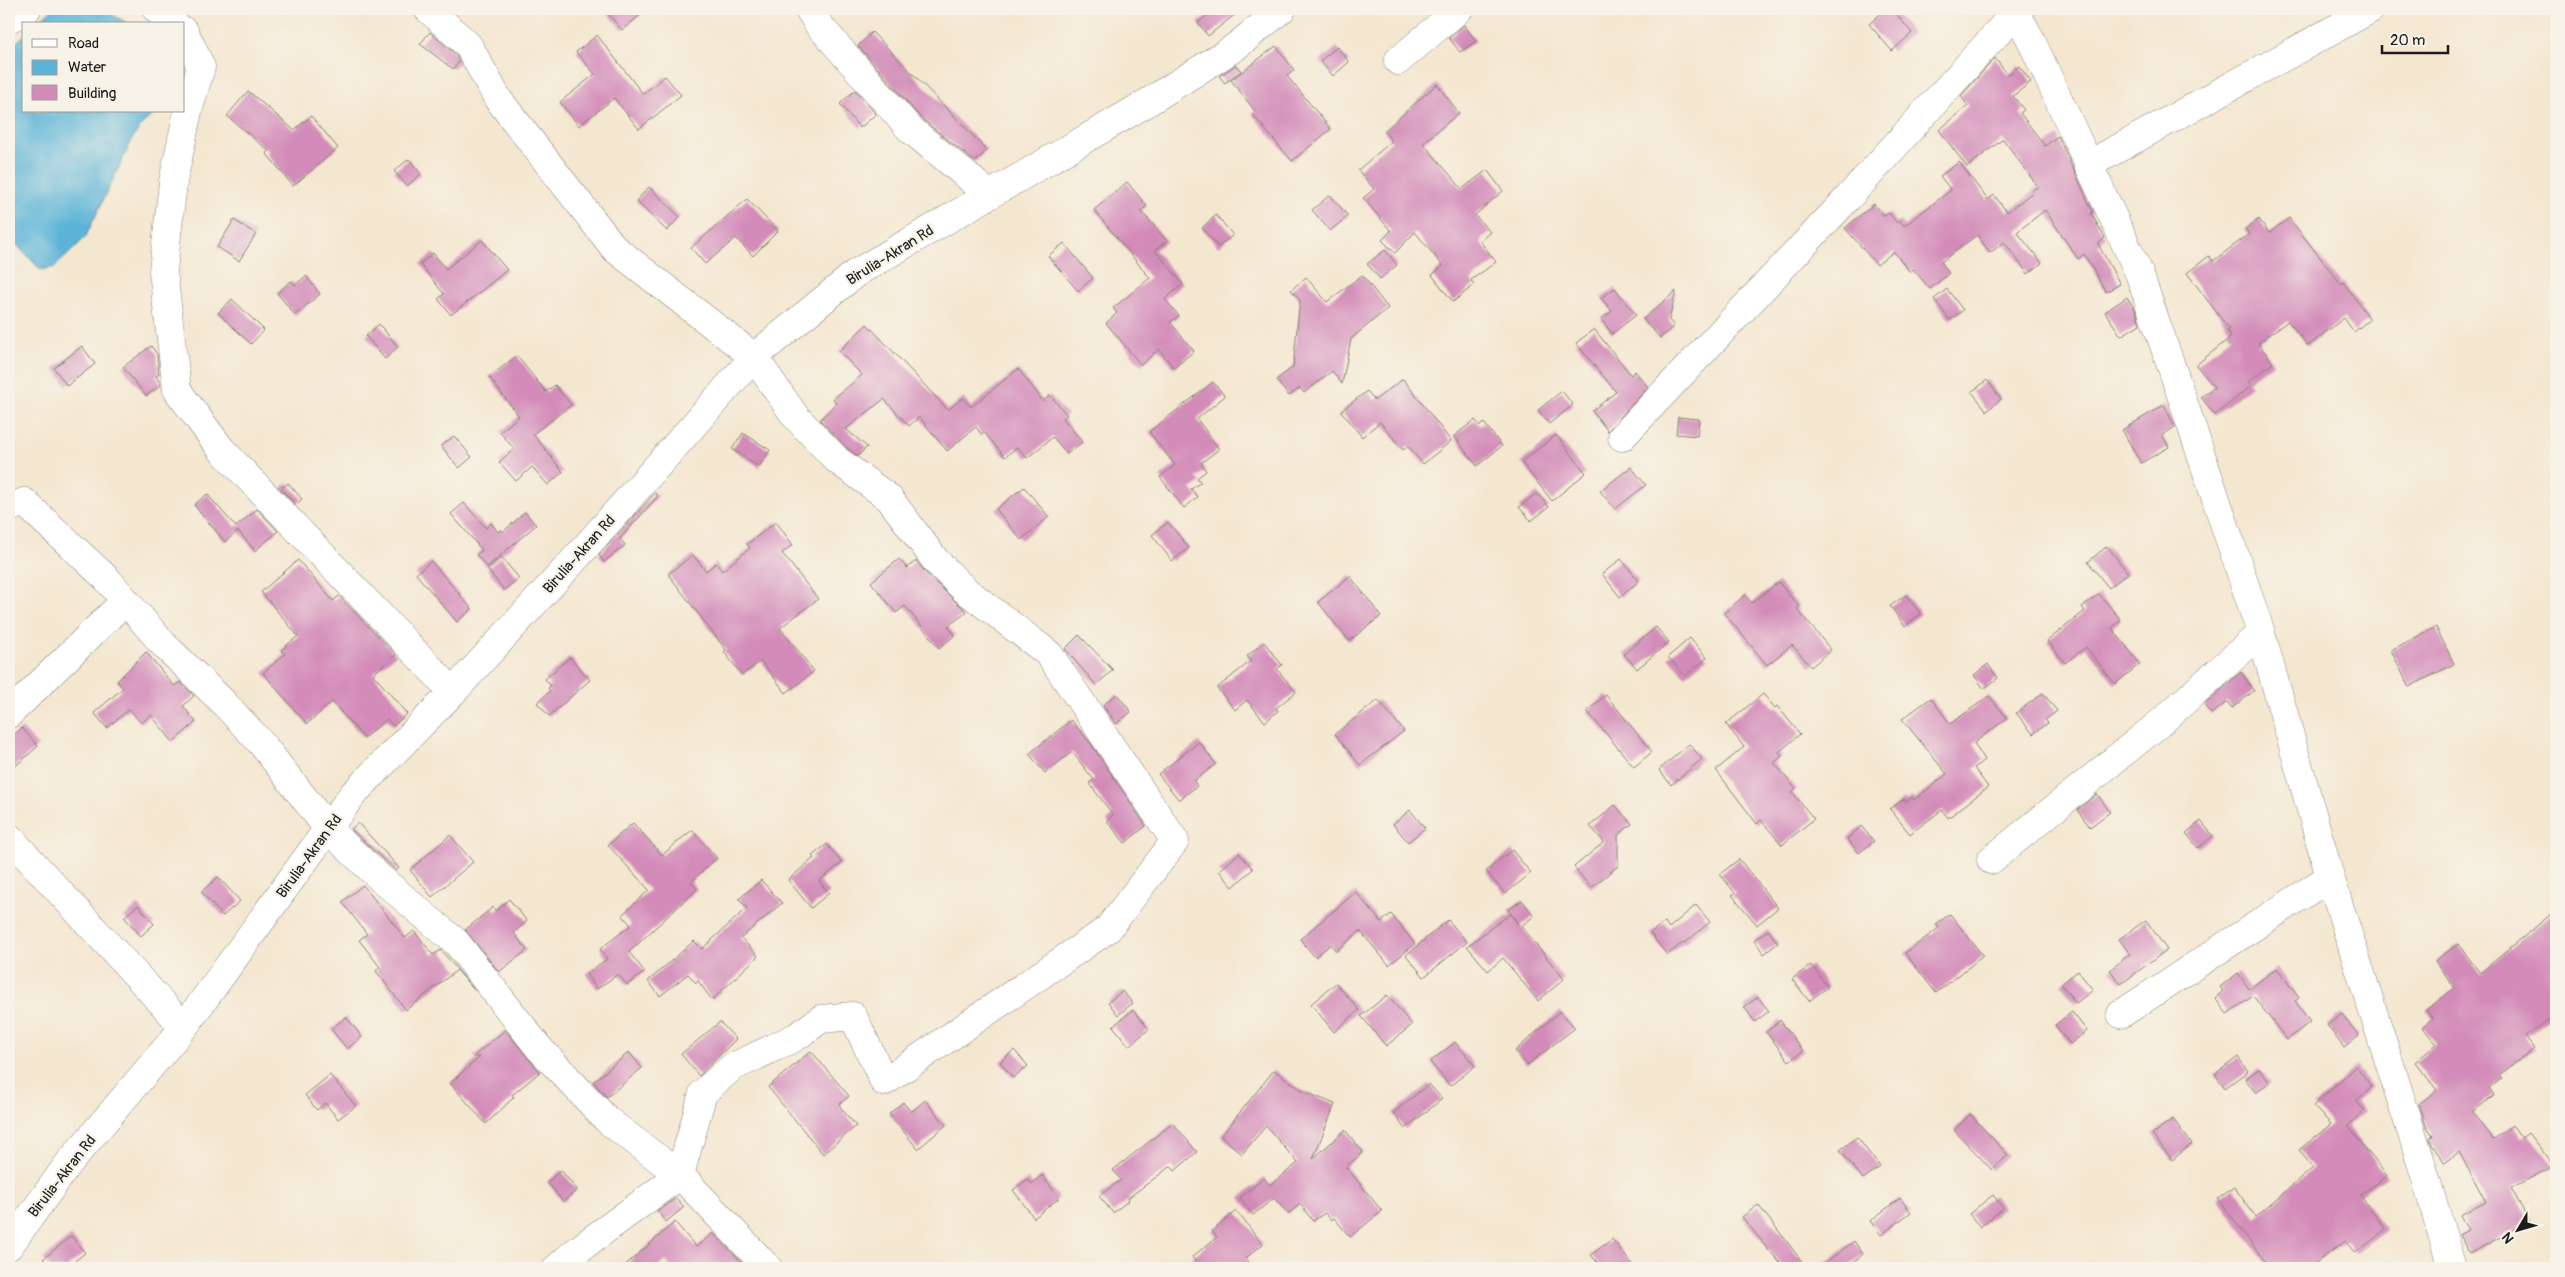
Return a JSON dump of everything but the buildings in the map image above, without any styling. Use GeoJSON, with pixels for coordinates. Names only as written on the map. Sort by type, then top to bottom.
{"type":"FeatureCollection","features":[{"type":"Feature","properties":{"kind":"street"},"geometry":{"type":"LineString","coordinates":[[9,19],[28,9]]}},
{"type":"Feature","properties":{"kind":"street"},"geometry":{"type":"LineString","coordinates":[[156,9],[172,22]]}},
{"type":"Feature","properties":{"kind":"street"},"geometry":{"type":"LineString","coordinates":[[428,9],[468,45],[498,99],[615,249],[754,358],[795,416],[837,460],[889,498],[936,562],[964,589],[1049,654],[1175,841],[1108,929],[884,1082],[853,1016],[822,1019],[796,1037],[731,1068],[702,1093],[680,1175],[575,1252],[557,1268]]}},
{"type":"Feature","properties":{"kind":"street"},"geometry":{"type":"LineString","coordinates":[[809,9],[818,24],[910,128],[990,195]]}},
{"type":"Feature","properties":{"kind":"street","name":"Birulia-Akran Rd"},"geometry":{"type":"LineString","coordinates":[[9,1246],[69,1163],[184,1027],[329,830],[353,794],[453,692],[754,358],[856,273],[1145,104],[1234,48],[1282,9]]}},
{"type":"Feature","properties":{"kind":"street"},"geometry":{"type":"LineString","coordinates":[[1398,61],[1459,9]]}},
{"type":"Feature","properties":{"kind":"street"},"geometry":{"type":"LineString","coordinates":[[2088,165],[2371,9]]}},
{"type":"Feature","properties":{"kind":"street"},"geometry":{"type":"LineString","coordinates":[[1622,437],[1847,199],[2015,11],[2030,38],[2139,273],[2261,633],[2330,877],[2421,1162],[2452,1268]]}},
{"type":"Feature","properties":{"kind":"street"},"geometry":{"type":"LineString","coordinates":[[185,33],[201,67],[188,111],[173,182],[163,271],[177,390],[221,449],[453,692]]}},
{"type":"Feature","properties":{"kind":"street"},"geometry":{"type":"LineString","coordinates":[[9,508],[24,502],[106,578],[164,645],[223,702],[262,744],[329,830],[380,878],[457,943],[539,1048],[608,1120],[680,1175],[768,1268]]}},
{"type":"Feature","properties":{"kind":"street"},"geometry":{"type":"LineString","coordinates":[[9,714],[125,600]]}},
{"type":"Feature","properties":{"kind":"street"},"geometry":{"type":"LineString","coordinates":[[1991,860],[2160,723],[2261,633]]}},
{"type":"Feature","properties":{"kind":"street"},"geometry":{"type":"LineString","coordinates":[[9,837],[184,1027]]}},
{"type":"Feature","properties":{"kind":"street"},"geometry":{"type":"LineString","coordinates":[[2121,1014],[2330,877]]}},
{"type":"Feature","properties":{"kind":"water"},"geometry":{"type":"Polygon","coordinates":[[[52,9],[102,9],[125,22],[38,22],[52,9]]]}},
{"type":"Feature","properties":{"kind":"water"},"geometry":{"type":"Polygon","coordinates":[[[22,37],[22,112],[157,112],[144,122],[134,136],[85,238],[55,267],[41,270],[9,237],[9,49],[22,37]]]}}]}
